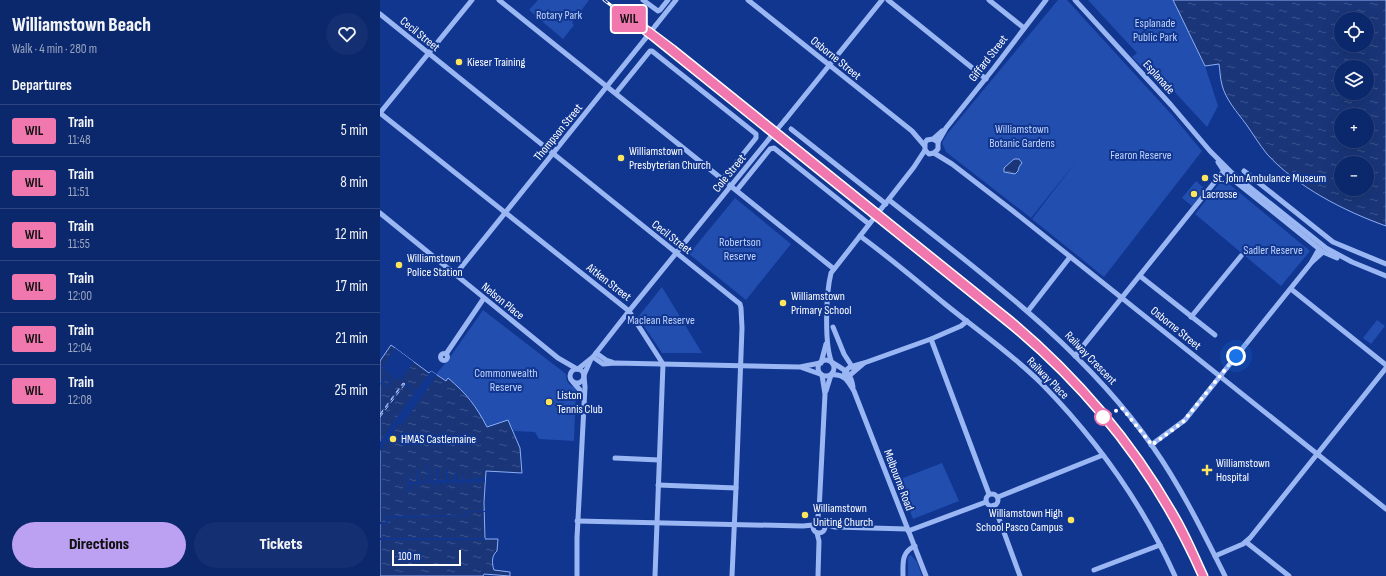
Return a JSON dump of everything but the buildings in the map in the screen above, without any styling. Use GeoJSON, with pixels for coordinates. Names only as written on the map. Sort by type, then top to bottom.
{"type":"FeatureCollection","features":[{"type":"Feature","properties":{"kind":"street"},"geometry":{"type":"LineString","coordinates":[[380,113],[472,0]]}},
{"type":"Feature","properties":{"kind":"street"},"geometry":{"type":"LineString","coordinates":[[499,0],[834,268]]}},
{"type":"Feature","properties":{"kind":"street"},"geometry":{"type":"LineString","coordinates":[[643,0],[655,10],[658,10],[668,0]]}},
{"type":"Feature","properties":{"kind":"street","name":"Thompson Street"},"geometry":{"type":"LineString","coordinates":[[455,275],[554,154],[676,0]]}},
{"type":"Feature","properties":{"kind":"street","name":"Osborne Street"},"geometry":{"type":"LineString","coordinates":[[748,0],[912,131],[924,147],[952,164],[1386,509]]}},
{"type":"Feature","properties":{"kind":"street","name":"Cole Street"},"geometry":{"type":"LineString","coordinates":[[584,375],[596,352],[882,0]]}},
{"type":"Feature","properties":{"kind":"street"},"geometry":{"type":"LineString","coordinates":[[888,0],[986,79]]}},
{"type":"Feature","properties":{"kind":"street"},"geometry":{"type":"LineString","coordinates":[[988,0],[1024,28]]}},
{"type":"Feature","properties":{"kind":"street","name":"Giffard Street"},"geometry":{"type":"LineString","coordinates":[[924,147],[946,128],[986,79],[1046,0]]}},
{"type":"Feature","properties":{"kind":"street","name":"Esplanade"},"geometry":{"type":"LineString","coordinates":[[1076,0],[1146,77],[1225,170],[1332,256],[1352,262],[1386,276]]}},
{"type":"Feature","properties":{"kind":"street","name":"Cecil Street"},"geometry":{"type":"LineString","coordinates":[[380,14],[740,304],[742,328],[732,576]]}},
{"type":"Feature","properties":{"kind":"street"},"geometry":{"type":"LineString","coordinates":[[616,93],[650,51],[652,51],[756,133],[756,138],[723,179]]}},
{"type":"Feature","properties":{"kind":"street","name":"Aitken Street"},"geometry":{"type":"LineString","coordinates":[[380,113],[505,214],[629,311],[663,364]]}},
{"type":"Feature","properties":{"kind":"street","name":"Railway Crescent"},"geometry":{"type":"LineString","coordinates":[[791,129],[1028,312],[1052,332],[1076,356],[1103,385],[1152,445],[1181,491],[1225,576]]}},
{"type":"Feature","properties":{"kind":"street","name":"Osborne Street"},"geometry":{"type":"LineString","coordinates":[[912,131],[933,140]]}},
{"type":"Feature","properties":{"kind":"street"},"geometry":{"type":"LineString","coordinates":[[914,167],[934,152],[933,140]]}},
{"type":"Feature","properties":{"kind":"street"},"geometry":{"type":"LineString","coordinates":[[818,576],[819,511],[825,394],[831,375],[835,369],[829,354],[827,341],[830,275],[914,167],[924,147]]}},
{"type":"Feature","properties":{"kind":"street"},"geometry":{"type":"LineString","coordinates":[[737,190],[770,149],[774,148],[869,224]]}},
{"type":"Feature","properties":{"kind":"street"},"geometry":{"type":"LineString","coordinates":[[1076,356],[1225,170]]}},
{"type":"Feature","properties":{"kind":"street"},"geometry":{"type":"LineString","coordinates":[[1244,171],[1333,242],[1386,264]]}},
{"type":"Feature","properties":{"kind":"street","name":"Nelson Place"},"geometry":{"type":"LineString","coordinates":[[380,213],[558,358],[577,369]]}},
{"type":"Feature","properties":{"kind":"street","name":"Railway Place"},"geometry":{"type":"LineString","coordinates":[[860,236],[967,321],[1040,382],[1103,455],[1141,511],[1175,576]]}},
{"type":"Feature","properties":{"kind":"street"},"geometry":{"type":"LineString","coordinates":[[1152,445],[1183,422],[1322,249]]}},
{"type":"Feature","properties":{"kind":"street"},"geometry":{"type":"LineString","coordinates":[[1191,317],[1241,256]]}},
{"type":"Feature","properties":{"kind":"street"},"geometry":{"type":"LineString","coordinates":[[1028,312],[1070,257]]}},
{"type":"Feature","properties":{"kind":"street"},"geometry":{"type":"LineString","coordinates":[[1140,276],[1215,335]]}},
{"type":"Feature","properties":{"kind":"street"},"geometry":{"type":"LineString","coordinates":[[1215,556],[1246,542],[1386,366],[1291,289]]}},
{"type":"Feature","properties":{"kind":"street"},"geometry":{"type":"LineString","coordinates":[[446,354],[484,298]]}},
{"type":"Feature","properties":{"kind":"street"},"geometry":{"type":"LineString","coordinates":[[845,371],[931,339],[961,326],[967,321]]}},
{"type":"Feature","properties":{"kind":"street"},"geometry":{"type":"LineString","coordinates":[[833,327],[844,354],[854,368]]}},
{"type":"Feature","properties":{"kind":"street"},"geometry":{"type":"LineString","coordinates":[[931,339],[989,494]]}},
{"type":"Feature","properties":{"kind":"street"},"geometry":{"type":"LineString","coordinates":[[825,394],[818,368],[821,363],[827,341]]}},
{"type":"Feature","properties":{"kind":"street"},"geometry":{"type":"LineString","coordinates":[[596,352],[606,360],[615,362],[663,364],[800,367],[821,363],[827,360],[845,371],[847,376]]}},
{"type":"Feature","properties":{"kind":"street","name":"Nelson Place"},"geometry":{"type":"LineString","coordinates":[[558,358],[567,368],[571,379],[580,390],[583,402]]}},
{"type":"Feature","properties":{"kind":"street"},"geometry":{"type":"LineString","coordinates":[[592,358],[601,364],[615,362]]}},
{"type":"Feature","properties":{"kind":"street","name":"Cole Street"},"geometry":{"type":"LineString","coordinates":[[577,369],[592,358]]}},
{"type":"Feature","properties":{"kind":"street"},"geometry":{"type":"LineString","coordinates":[[655,576],[663,364]]}},
{"type":"Feature","properties":{"kind":"street"},"geometry":{"type":"LineString","coordinates":[[800,367],[826,376],[847,376]]}},
{"type":"Feature","properties":{"kind":"street"},"geometry":{"type":"LineString","coordinates":[[847,376],[854,368]]}},
{"type":"Feature","properties":{"kind":"street"},"geometry":{"type":"LineString","coordinates":[[577,369],[582,371],[584,375],[583,379],[577,383],[571,379],[572,372],[577,369]]}},
{"type":"Feature","properties":{"kind":"street","name":"Nelson Place"},"geometry":{"type":"LineString","coordinates":[[576,574],[583,402],[585,387],[584,375]]}},
{"type":"Feature","properties":{"kind":"street","name":"Melbourne Road"},"geometry":{"type":"LineString","coordinates":[[847,376],[926,576]]}},
{"type":"Feature","properties":{"kind":"street"},"geometry":{"type":"LineString","coordinates":[[998,497],[1103,455]]}},
{"type":"Feature","properties":{"kind":"street"},"geometry":{"type":"LineString","coordinates":[[615,458],[659,460]]}},
{"type":"Feature","properties":{"kind":"street"},"geometry":{"type":"LineString","coordinates":[[658,485],[736,488]]}},
{"type":"Feature","properties":{"kind":"street"},"geometry":{"type":"LineString","coordinates":[[989,494],[993,494],[998,497]]}},
{"type":"Feature","properties":{"kind":"street"},"geometry":{"type":"LineString","coordinates":[[986,502],[986,498],[989,494]]}},
{"type":"Feature","properties":{"kind":"street"},"geometry":{"type":"LineString","coordinates":[[994,505],[997,503],[998,497]]}},
{"type":"Feature","properties":{"kind":"street"},"geometry":{"type":"LineString","coordinates":[[578,521],[734,524],[907,530],[986,502]]}},
{"type":"Feature","properties":{"kind":"street"},"geometry":{"type":"LineString","coordinates":[[986,502],[989,505],[994,505]]}},
{"type":"Feature","properties":{"kind":"street"},"geometry":{"type":"LineString","coordinates":[[994,505],[1020,576]]}},
{"type":"Feature","properties":{"kind":"street"},"geometry":{"type":"LineString","coordinates":[[1246,542],[1289,576]]}},
{"type":"Feature","properties":{"kind":"street"},"geometry":{"type":"LineString","coordinates":[[1094,570],[1160,545]]}},
{"type":"Feature","properties":{"kind":"street"},"geometry":{"type":"LineString","coordinates":[[903,576],[904,555],[914,546]]}},
{"type":"Feature","properties":{"kind":"green space","name":"Rotary Park"},"geometry":{"type":"Polygon","coordinates":[[[538,0],[589,0],[572,23],[574,25],[563,39],[529,10],[538,0]]]}},
{"type":"Feature","properties":{"kind":"green space"},"geometry":{"type":"Polygon","coordinates":[[[1058,0],[1067,0],[1172,115],[1202,151],[1104,277],[1032,219],[1078,159],[1031,218],[946,152],[942,143],[947,134],[1058,0]]]}},
{"type":"Feature","properties":{"kind":"green space","name":"Esplanade Public Park"},"geometry":{"type":"Polygon","coordinates":[[[1088,0],[1173,0],[1205,66],[1218,106],[1207,127],[1148,63],[1142,67],[1132,57],[1137,53],[1088,0]]]}},
{"type":"Feature","properties":{"kind":"green space","name":"Sadler Reserve"},"geometry":{"type":"Polygon","coordinates":[[[1223,179],[1310,251],[1281,286],[1195,214],[1223,179]]]}},
{"type":"Feature","properties":{"kind":"green space","name":"Lacrosse"},"geometry":{"type":"Polygon","coordinates":[[[1196,181],[1205,189],[1192,206],[1182,198],[1196,181]]]}},
{"type":"Feature","properties":{"kind":"green space","name":"Robertson Reserve"},"geometry":{"type":"Polygon","coordinates":[[[735,198],[791,244],[746,300],[689,254],[735,198]]]}},
{"type":"Feature","properties":{"kind":"green space","name":"Maclean Reserve"},"geometry":{"type":"Polygon","coordinates":[[[662,287],[702,353],[662,353],[638,317],[662,287]]]}},
{"type":"Feature","properties":{"kind":"green space","name":"Commonwealth Reserve"},"geometry":{"type":"Polygon","coordinates":[[[483,310],[566,374],[566,379],[575,387],[576,390],[574,441],[539,439],[535,432],[514,431],[508,420],[487,427],[472,402],[448,378],[446,381],[436,374],[448,360],[483,310]]]}},
{"type":"Feature","properties":{"kind":"green space"},"geometry":{"type":"Polygon","coordinates":[[[1377,320],[1385,326],[1371,344],[1363,338],[1377,320]]]}},
{"type":"Feature","properties":{"kind":"green space","name":"Williamstown High School Pasco Campus"},"geometry":{"type":"Polygon","coordinates":[[[942,463],[959,501],[913,519],[898,480],[942,463]]]}},
{"type":"Feature","properties":{"kind":"green space"},"geometry":{"type":"Polygon","coordinates":[[[911,555],[917,562],[922,576],[908,576],[908,557],[911,555]]]}},
{"type":"Feature","properties":{"kind":"water"},"geometry":{"type":"Polygon","coordinates":[[[1173,0],[1386,0],[1386,226],[1354,213],[1322,197],[1292,177],[1279,166],[1267,154],[1229,101],[1222,85],[1219,64],[1205,66],[1173,0]]]}},
{"type":"Feature","properties":{"kind":"water"},"geometry":{"type":"Polygon","coordinates":[[[1014,159],[1019,159],[1022,163],[1018,171],[1015,174],[1004,172],[1004,168],[1014,159]]]}},
{"type":"Feature","properties":{"kind":"water"},"geometry":{"type":"Polygon","coordinates":[[[391,345],[429,373],[431,371],[446,381],[448,378],[461,389],[479,413],[487,427],[508,420],[520,448],[522,473],[486,471],[484,502],[485,539],[498,539],[497,551],[492,560],[494,570],[510,572],[510,576],[484,574],[483,576],[380,576],[380,361],[391,345]]]}},
{"type":"Feature","properties":{"kind":"pier"},"geometry":{"type":"Polygon","coordinates":[[[395,348],[414,362],[400,381],[395,377],[387,388],[385,387],[393,376],[390,374],[382,385],[380,384],[388,373],[382,367],[395,348]]]}},
{"type":"Feature","properties":{"kind":"pier"},"geometry":{"type":"Polygon","coordinates":[[[431,371],[437,375],[402,425],[399,423],[380,451],[380,442],[415,392],[405,385],[406,383],[416,391],[431,371]]]}},
{"type":"Feature","properties":{"kind":"pier"},"geometry":{"type":"Polygon","coordinates":[[[427,463],[430,481],[436,481],[436,469],[438,469],[438,480],[446,480],[447,469],[449,480],[454,480],[454,473],[456,473],[457,480],[462,479],[462,473],[464,480],[470,479],[470,473],[471,479],[477,479],[478,472],[478,478],[485,478],[485,482],[479,482],[479,489],[477,482],[472,482],[470,489],[470,483],[464,482],[464,489],[462,483],[457,482],[456,489],[455,483],[449,482],[448,489],[447,483],[442,483],[441,490],[440,483],[434,483],[433,490],[432,483],[419,483],[417,492],[417,484],[411,484],[410,493],[408,493],[408,474],[410,482],[417,482],[417,469],[419,469],[419,481],[427,481],[427,463]]]}},
{"type":"Feature","properties":{"kind":"pier"},"geometry":{"type":"Polygon","coordinates":[[[466,511],[485,512],[468,512],[468,516],[388,518],[388,524],[380,524],[380,522],[386,522],[386,516],[466,515],[466,511]]]}},
{"type":"Feature","properties":{"kind":"pier"},"geometry":{"type":"Polygon","coordinates":[[[380,538],[485,538],[485,540],[380,540],[380,538]]]}},
{"type":"Feature","properties":{"kind":"ferry route"},"geometry":{"type":"LineString","coordinates":[[380,414],[403,383],[405,384]]}},
{"type":"Feature","properties":{"kind":"ferry route"},"geometry":{"type":"LineString","coordinates":[[380,415],[403,384],[405,384]]}},
{"type":"Feature","properties":{"kind":"ferry route"},"geometry":{"type":"LineString","coordinates":[[380,417],[405,384]]}},
{"type":"Feature","properties":{"kind":"railway"},"geometry":{"type":"LineString","coordinates":[[604,0],[653,37],[1011,325],[1041,352],[1070,380],[1121,439],[1165,504],[1202,576]]}},
{"type":"Feature","properties":{"kind":"train","name":"WIL"},"geometry":{"type":"LineString","coordinates":[[1202,576],[1151,481],[1119,436],[1092,403],[1060,368],[1011,325],[628,18],[649,31],[673,49],[1009,319],[1061,366],[1110,421],[1156,485],[1177,519],[1204,576]]}},
{"type":"Feature","properties":{"kind":"place","name":"Kieser Training"},"geometry":{"type":"Point","coordinates":[459,62]}},
{"type":"Feature","properties":{"kind":"place","name":"Williamstown Presbyterian Church"},"geometry":{"type":"Point","coordinates":[621,158]}},
{"type":"Feature","properties":{"kind":"place","name":"St. John Ambulance Museum"},"geometry":{"type":"Point","coordinates":[1205,178]}},
{"type":"Feature","properties":{"kind":"place","name":"Lacrosse"},"geometry":{"type":"Point","coordinates":[1194,194]}},
{"type":"Feature","properties":{"kind":"place","name":"Williamstown Police Station"},"geometry":{"type":"Point","coordinates":[399,265]}},
{"type":"Feature","properties":{"kind":"place","name":"Williamstown Primary School"},"geometry":{"type":"Point","coordinates":[783,303]}},
{"type":"Feature","properties":{"kind":"place","name":"Liston Tennis Club"},"geometry":{"type":"Point","coordinates":[549,402]}},
{"type":"Feature","properties":{"kind":"place","name":"HMAS Castlemaine"},"geometry":{"type":"Point","coordinates":[393,439]}},
{"type":"Feature","properties":{"kind":"place","name":"Williamstown Hospital"},"geometry":{"type":"Point","coordinates":[1207,470]}},
{"type":"Feature","properties":{"kind":"place","name":"Williamstown Uniting Church"},"geometry":{"type":"Point","coordinates":[805,515]}},
{"type":"Feature","properties":{"kind":"place","name":"Williamstown High School Pasco Campus"},"geometry":{"type":"Point","coordinates":[1071,520]}},
{"type":"Feature","properties":{"kind":"route"},"geometry":{"type":"LineString","coordinates":[[1103,417],[1122,408],[1152,445],[1183,422],[1236,356]]}},
{"type":"Feature","properties":{"kind":"park label","name":"Williamstown Botanic Gardens"},"geometry":{"type":"Point","coordinates":[1022,136]}},
{"type":"Feature","properties":{"kind":"park label","name":"Fearon Reserve"},"geometry":{"type":"Point","coordinates":[1141,155]}}]}
